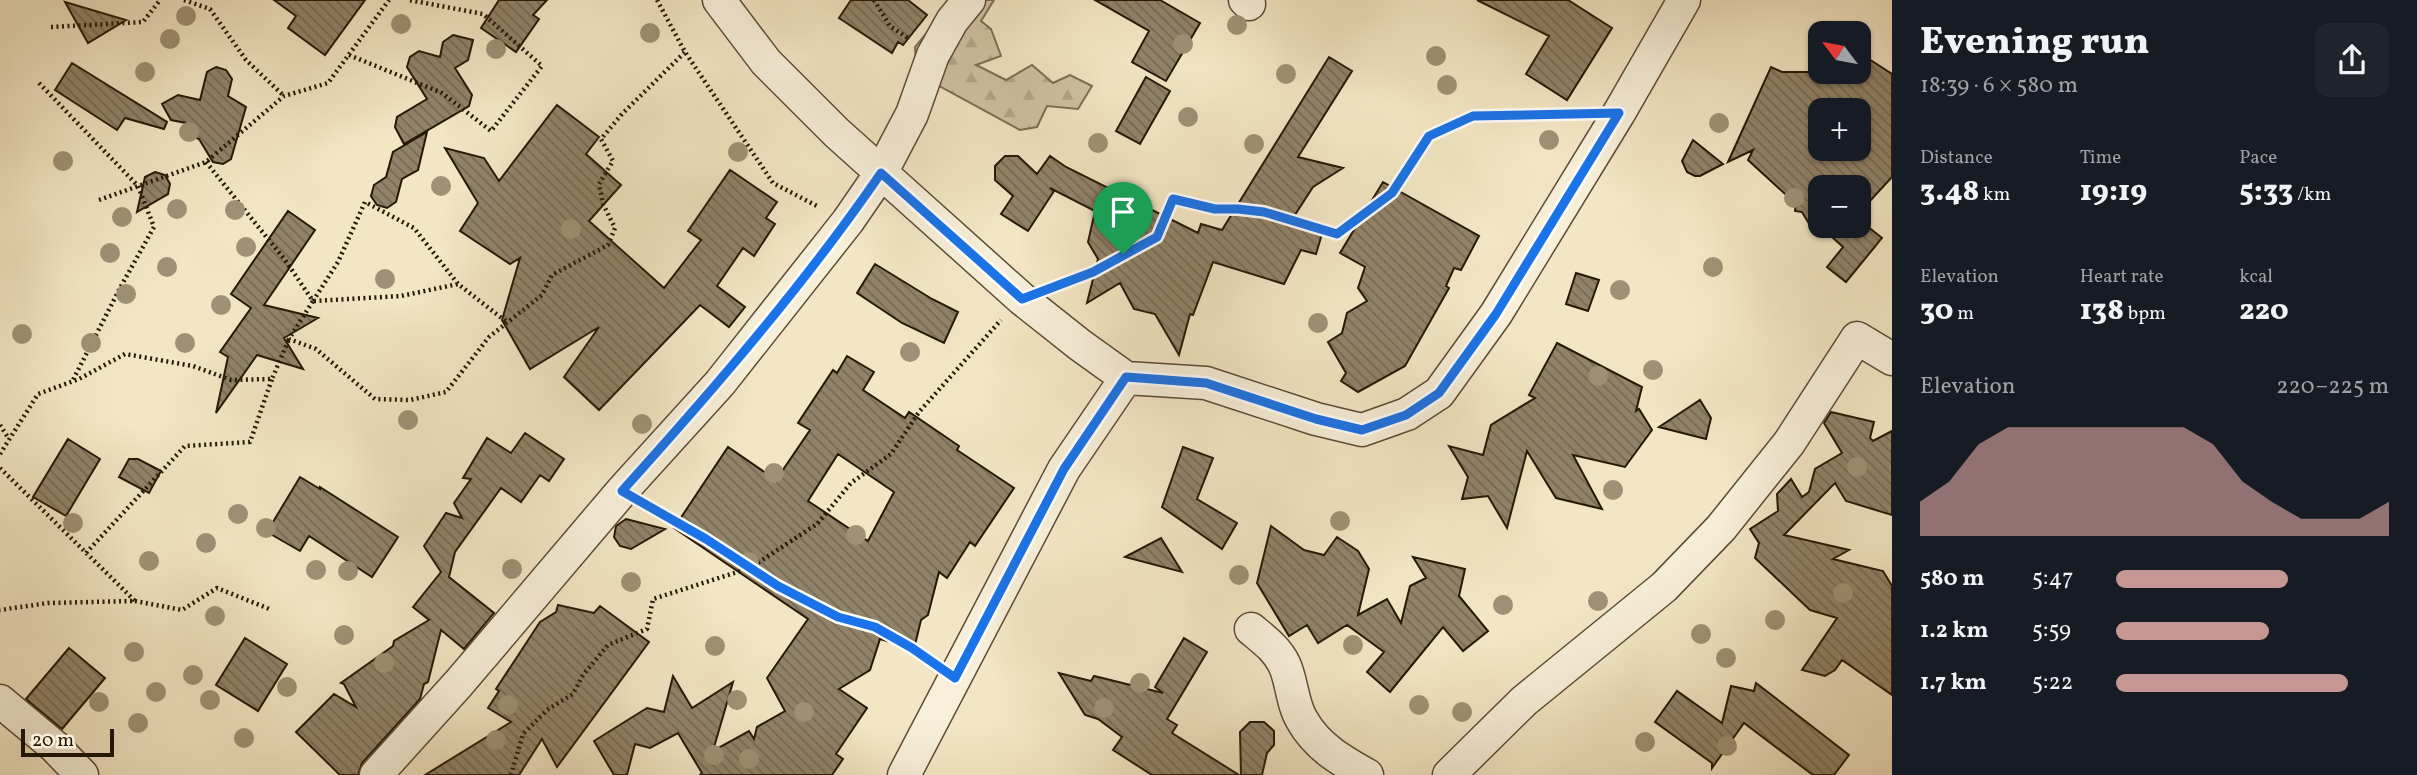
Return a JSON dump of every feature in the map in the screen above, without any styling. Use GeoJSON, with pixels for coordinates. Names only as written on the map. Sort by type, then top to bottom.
{"type":"FeatureCollection","features":[{"type":"Feature","properties":{"kind":"street"},"geometry":{"type":"LineString","coordinates":[[719,0],[766,62],[837,133],[1022,299],[1126,377],[1206,383],[1316,419],[1362,430],[1406,415],[1439,393],[1496,314],[1619,113],[1684,0]]}},
{"type":"Feature","properties":{"kind":"street"},"geometry":{"type":"LineString","coordinates":[[376,775],[459,683],[622,491],[720,383],[848,221],[881,173],[912,114],[933,55],[952,21],[970,0]]}},
{"type":"Feature","properties":{"kind":"street"},"geometry":{"type":"LineString","coordinates":[[1449,775],[1524,701],[1664,587],[1721,528],[1789,443],[1857,338],[1892,359]]}},
{"type":"Feature","properties":{"kind":"street"},"geometry":{"type":"LineString","coordinates":[[904,775],[1064,469],[1126,377]]}},
{"type":"Feature","properties":{"kind":"street"},"geometry":{"type":"LineString","coordinates":[[1251,629],[1269,643],[1284,664],[1302,720],[1317,740],[1325,750],[1367,775]]}},
{"type":"Feature","properties":{"kind":"street"},"geometry":{"type":"LineString","coordinates":[[0,701],[54,746],[82,775]]}},
{"type":"Feature","properties":{"kind":"path"},"geometry":{"type":"LineString","coordinates":[[51,27],[144,22],[160,0]]}},
{"type":"Feature","properties":{"kind":"path"},"geometry":{"type":"LineString","coordinates":[[184,0],[210,9],[246,60],[284,96]]}},
{"type":"Feature","properties":{"kind":"path"},"geometry":{"type":"LineString","coordinates":[[99,200],[206,162],[284,96],[328,83],[389,0]]}},
{"type":"Feature","properties":{"kind":"path"},"geometry":{"type":"LineString","coordinates":[[349,55],[442,93],[491,131],[542,66],[484,15],[409,0]]}},
{"type":"Feature","properties":{"kind":"path"},"geometry":{"type":"LineString","coordinates":[[657,0],[685,52],[773,183],[848,221]]}},
{"type":"Feature","properties":{"kind":"path"},"geometry":{"type":"LineString","coordinates":[[874,0],[890,26],[933,55]]}},
{"type":"Feature","properties":{"kind":"path"},"geometry":{"type":"LineString","coordinates":[[289,339],[316,349],[375,399],[410,400],[446,392],[489,337],[542,295],[552,275],[608,246],[615,228],[603,204],[599,184],[613,160],[601,139],[622,114],[685,52]]}},
{"type":"Feature","properties":{"kind":"path"},"geometry":{"type":"LineString","coordinates":[[40,83],[138,186],[154,227],[72,381]]}},
{"type":"Feature","properties":{"kind":"path"},"geometry":{"type":"LineString","coordinates":[[511,775],[523,734],[547,710],[573,694],[583,675],[608,645],[648,629],[653,599],[750,568],[817,524],[851,483],[891,454],[919,412],[977,345],[1022,299],[1093,272],[1157,237],[1173,199],[1215,209],[1264,212],[1337,234],[1392,193],[1429,136],[1473,116],[1619,113]]}},
{"type":"Feature","properties":{"kind":"path"},"geometry":{"type":"LineString","coordinates":[[206,162],[285,260],[313,301]]}},
{"type":"Feature","properties":{"kind":"path"},"geometry":{"type":"LineString","coordinates":[[86,553],[185,446],[250,442],[289,339],[338,262],[365,202],[414,228],[458,284],[508,323]]}},
{"type":"Feature","properties":{"kind":"path"},"geometry":{"type":"LineString","coordinates":[[313,301],[401,296],[458,284]]}},
{"type":"Feature","properties":{"kind":"path"},"geometry":{"type":"LineString","coordinates":[[0,454],[38,394],[72,381],[125,354],[193,366],[231,380],[272,379]]}},
{"type":"Feature","properties":{"kind":"path"},"geometry":{"type":"LineString","coordinates":[[0,425],[9,439]]}},
{"type":"Feature","properties":{"kind":"path"},"geometry":{"type":"LineString","coordinates":[[0,468],[135,601]]}},
{"type":"Feature","properties":{"kind":"path"},"geometry":{"type":"LineString","coordinates":[[622,491],[706,539],[778,586],[838,617],[875,627],[912,648],[955,678]]}},
{"type":"Feature","properties":{"kind":"path"},"geometry":{"type":"LineString","coordinates":[[0,610],[48,603],[135,601],[182,610],[217,588],[272,610]]}},
{"type":"Feature","properties":{"kind":"green space"},"geometry":{"type":"Polygon","coordinates":[[[954,0],[994,0],[981,21],[991,29],[1001,56],[976,65],[1006,80],[1032,65],[1053,83],[1070,75],[1092,86],[1078,109],[1047,106],[1037,127],[1020,130],[917,74],[915,47],[954,0]]]}},
{"type":"Feature","properties":{"kind":"building"},"geometry":{"type":"Polygon","coordinates":[[[274,0],[365,0],[325,55],[288,28],[296,16],[274,0]]]}},
{"type":"Feature","properties":{"kind":"building"},"geometry":{"type":"Polygon","coordinates":[[[499,0],[547,0],[533,15],[539,19],[516,52],[481,28],[499,0]]]}},
{"type":"Feature","properties":{"kind":"building"},"geometry":{"type":"Polygon","coordinates":[[[851,0],[908,0],[927,15],[903,45],[898,42],[892,53],[839,18],[851,0]]]}},
{"type":"Feature","properties":{"kind":"building"},"geometry":{"type":"Polygon","coordinates":[[[1095,0],[1160,0],[1200,23],[1166,81],[1132,62],[1149,31],[1095,0]]]}},
{"type":"Feature","properties":{"kind":"building"},"geometry":{"type":"Polygon","coordinates":[[[1477,0],[1568,0],[1612,28],[1567,100],[1526,74],[1549,36],[1477,0]]]}},
{"type":"Feature","properties":{"kind":"building"},"geometry":{"type":"Polygon","coordinates":[[[65,2],[126,20],[88,43],[65,2]]]}},
{"type":"Feature","properties":{"kind":"building"},"geometry":{"type":"Polygon","coordinates":[[[453,35],[473,40],[468,60],[455,68],[472,95],[469,106],[404,144],[395,127],[397,117],[427,99],[407,67],[410,57],[419,51],[440,57],[443,42],[453,35]]]}},
{"type":"Feature","properties":{"kind":"building"},"geometry":{"type":"Polygon","coordinates":[[[1329,57],[1352,71],[1298,157],[1343,168],[1313,187],[1293,218],[1324,227],[1316,254],[1301,250],[1284,284],[1213,262],[1193,315],[1190,314],[1179,355],[1155,314],[1134,309],[1120,283],[1087,303],[1098,259],[1088,242],[1095,211],[1050,188],[1054,191],[1028,231],[1001,214],[1013,196],[995,180],[995,166],[1005,156],[1018,156],[1037,174],[1050,156],[1066,167],[1198,233],[1201,224],[1222,230],[1329,57]]]}},
{"type":"Feature","properties":{"kind":"building"},"geometry":{"type":"Polygon","coordinates":[[[1871,60],[1892,74],[1892,177],[1871,200],[1871,175],[1808,175],[1808,222],[1802,212],[1795,211],[1796,204],[1748,160],[1753,150],[1728,162],[1771,67],[1782,72],[1808,72],[1808,84],[1871,84],[1871,60]]]}},
{"type":"Feature","properties":{"kind":"building"},"geometry":{"type":"Polygon","coordinates":[[[72,63],[167,122],[164,129],[125,118],[117,130],[55,90],[72,63]]]}},
{"type":"Feature","properties":{"kind":"building"},"geometry":{"type":"Polygon","coordinates":[[[216,67],[226,70],[232,79],[228,96],[246,107],[231,159],[223,164],[213,162],[186,123],[171,120],[162,104],[178,95],[200,100],[207,72],[216,67]]]}},
{"type":"Feature","properties":{"kind":"building"},"geometry":{"type":"Polygon","coordinates":[[[1146,77],[1170,91],[1140,144],[1116,131],[1146,77]]]}},
{"type":"Feature","properties":{"kind":"building"},"geometry":{"type":"Polygon","coordinates":[[[557,105],[599,137],[586,154],[621,185],[589,221],[664,288],[701,240],[688,231],[730,170],[777,202],[766,218],[775,224],[754,256],[743,248],[717,286],[745,307],[729,327],[700,305],[599,410],[564,377],[599,327],[530,369],[502,320],[520,258],[510,264],[460,231],[478,203],[445,148],[484,158],[499,181],[557,105]]]}},
{"type":"Feature","properties":{"kind":"building"},"geometry":{"type":"Polygon","coordinates":[[[427,132],[418,170],[402,179],[396,202],[387,208],[377,205],[371,196],[374,185],[386,177],[393,152],[427,132]]]}},
{"type":"Feature","properties":{"kind":"building"},"geometry":{"type":"Polygon","coordinates":[[[1693,140],[1723,164],[1700,176],[1687,172],[1682,161],[1693,140]]]}},
{"type":"Feature","properties":{"kind":"building"},"geometry":{"type":"Polygon","coordinates":[[[155,172],[165,175],[170,184],[168,194],[137,212],[145,177],[155,172]]]}},
{"type":"Feature","properties":{"kind":"building"},"geometry":{"type":"Polygon","coordinates":[[[1383,182],[1479,236],[1461,270],[1454,268],[1446,286],[1449,288],[1405,366],[1358,392],[1341,381],[1346,373],[1328,342],[1342,333],[1347,313],[1367,301],[1358,288],[1365,267],[1340,253],[1383,182]]]}},
{"type":"Feature","properties":{"kind":"building"},"geometry":{"type":"Polygon","coordinates":[[[288,211],[315,230],[264,305],[318,318],[284,338],[303,369],[257,355],[216,413],[228,357],[220,352],[251,308],[231,294],[288,211]]]}},
{"type":"Feature","properties":{"kind":"building"},"geometry":{"type":"Polygon","coordinates":[[[1871,229],[1882,238],[1846,282],[1827,267],[1843,247],[1833,238],[1871,238],[1871,229]]]}},
{"type":"Feature","properties":{"kind":"building"},"geometry":{"type":"Polygon","coordinates":[[[875,264],[958,312],[944,343],[902,323],[857,293],[875,264]]]}},
{"type":"Feature","properties":{"kind":"building"},"geometry":{"type":"Polygon","coordinates":[[[1576,273],[1599,280],[1588,311],[1566,304],[1576,273]]]}},
{"type":"Feature","properties":{"kind":"building"},"geometry":{"type":"Polygon","coordinates":[[[1557,343],[1642,387],[1636,411],[1639,409],[1652,430],[1625,467],[1573,455],[1602,509],[1556,498],[1527,451],[1507,528],[1488,496],[1462,499],[1468,477],[1449,446],[1483,455],[1491,425],[1535,398],[1529,395],[1557,343]]]}},
{"type":"Feature","properties":{"kind":"building"},"geometry":{"type":"Polygon","coordinates":[[[847,356],[874,372],[863,390],[905,418],[909,412],[959,446],[957,450],[1014,488],[975,546],[970,542],[947,578],[939,572],[928,615],[921,620],[914,649],[880,639],[870,670],[839,689],[867,708],[836,754],[843,759],[832,775],[700,775],[702,773],[678,733],[650,748],[635,744],[627,775],[614,775],[594,741],[647,708],[664,712],[673,676],[692,708],[733,682],[710,761],[720,747],[749,731],[754,739],[757,727],[785,711],[767,678],[808,619],[674,528],[728,447],[776,480],[810,430],[798,423],[833,370],[837,373],[847,356]],[[838,454],[808,501],[868,541],[894,492],[838,454]]]}},
{"type":"Feature","properties":{"kind":"building"},"geometry":{"type":"Polygon","coordinates":[[[1700,400],[1711,418],[1706,439],[1659,427],[1700,400]]]}},
{"type":"Feature","properties":{"kind":"building"},"geometry":{"type":"Polygon","coordinates":[[[1831,412],[1874,422],[1870,438],[1873,441],[1892,431],[1892,515],[1846,501],[1835,483],[1784,535],[1849,550],[1833,559],[1883,571],[1892,586],[1892,695],[1842,660],[1835,670],[1825,676],[1802,670],[1837,618],[1810,610],[1755,558],[1759,543],[1750,529],[1778,511],[1777,494],[1791,479],[1802,497],[1809,492],[1815,469],[1842,453],[1824,423],[1831,412]]]}},
{"type":"Feature","properties":{"kind":"building"},"geometry":{"type":"Polygon","coordinates":[[[525,433],[564,459],[549,481],[540,475],[521,502],[501,488],[455,552],[449,577],[494,613],[464,649],[441,630],[428,682],[424,684],[420,699],[362,763],[358,775],[340,775],[296,732],[334,694],[356,707],[341,683],[393,646],[394,641],[429,620],[413,607],[441,572],[424,546],[446,513],[462,518],[454,503],[471,479],[463,478],[487,438],[511,453],[525,433]]]}},
{"type":"Feature","properties":{"kind":"building"},"geometry":{"type":"Polygon","coordinates":[[[68,439],[100,459],[66,516],[33,497],[68,439]]]}},
{"type":"Feature","properties":{"kind":"building"},"geometry":{"type":"Polygon","coordinates":[[[1183,447],[1213,458],[1197,499],[1237,523],[1222,549],[1162,507],[1183,447]]]}},
{"type":"Feature","properties":{"kind":"building"},"geometry":{"type":"Polygon","coordinates":[[[129,459],[138,459],[161,471],[149,493],[119,477],[129,459]]]}},
{"type":"Feature","properties":{"kind":"building"},"geometry":{"type":"Polygon","coordinates":[[[300,477],[398,537],[372,577],[309,536],[300,551],[267,532],[300,477]]]}},
{"type":"Feature","properties":{"kind":"building"},"geometry":{"type":"Polygon","coordinates":[[[626,519],[665,529],[631,549],[620,546],[614,537],[616,526],[626,519]]]}},
{"type":"Feature","properties":{"kind":"building"},"geometry":{"type":"Polygon","coordinates":[[[1271,526],[1304,550],[1324,555],[1337,537],[1358,551],[1369,569],[1358,615],[1387,599],[1401,623],[1410,586],[1426,578],[1413,557],[1465,569],[1459,596],[1488,631],[1463,651],[1443,627],[1390,692],[1367,672],[1384,652],[1347,625],[1318,643],[1307,625],[1289,636],[1257,583],[1271,526]]]}},
{"type":"Feature","properties":{"kind":"building"},"geometry":{"type":"Polygon","coordinates":[[[1161,538],[1182,572],[1125,557],[1161,538]]]}},
{"type":"Feature","properties":{"kind":"building"},"geometry":{"type":"Polygon","coordinates":[[[558,605],[594,613],[600,606],[649,642],[557,767],[542,739],[519,775],[425,775],[511,722],[488,708],[499,691],[496,689],[540,622],[556,612],[558,605]]]}},
{"type":"Feature","properties":{"kind":"building"},"geometry":{"type":"Polygon","coordinates":[[[245,638],[287,664],[258,711],[216,685],[245,638]]]}},
{"type":"Feature","properties":{"kind":"building"},"geometry":{"type":"Polygon","coordinates":[[[1184,638],[1207,652],[1167,719],[1177,725],[1172,733],[1239,775],[1152,775],[1113,750],[1122,737],[1098,719],[1085,715],[1059,673],[1091,681],[1094,676],[1163,693],[1155,687],[1184,638]]]}},
{"type":"Feature","properties":{"kind":"building"},"geometry":{"type":"Polygon","coordinates":[[[69,648],[105,678],[62,729],[26,699],[69,648]]]}},
{"type":"Feature","properties":{"kind":"building"},"geometry":{"type":"Polygon","coordinates":[[[1756,683],[1849,755],[1834,775],[1813,775],[1744,723],[1712,768],[1712,763],[1655,722],[1677,691],[1722,723],[1731,686],[1754,691],[1756,683]]]}},
{"type":"Feature","properties":{"kind":"building"},"geometry":{"type":"Polygon","coordinates":[[[1250,722],[1264,722],[1274,731],[1274,745],[1267,753],[1262,775],[1241,775],[1240,732],[1250,722]]]}},
{"type":"Feature","properties":{"kind":"route"},"geometry":{"type":"LineString","coordinates":[[1619,113],[1496,314],[1439,393],[1406,415],[1362,430],[1316,419],[1206,383],[1126,377],[1064,469],[955,678],[912,648],[875,627],[838,617],[778,586],[706,539],[622,491],[720,383],[848,221],[881,173],[1022,299],[1093,272],[1123,254],[1157,237],[1173,199],[1215,209],[1264,212],[1337,234],[1392,193],[1429,136],[1473,116],[1619,113]]}}]}
